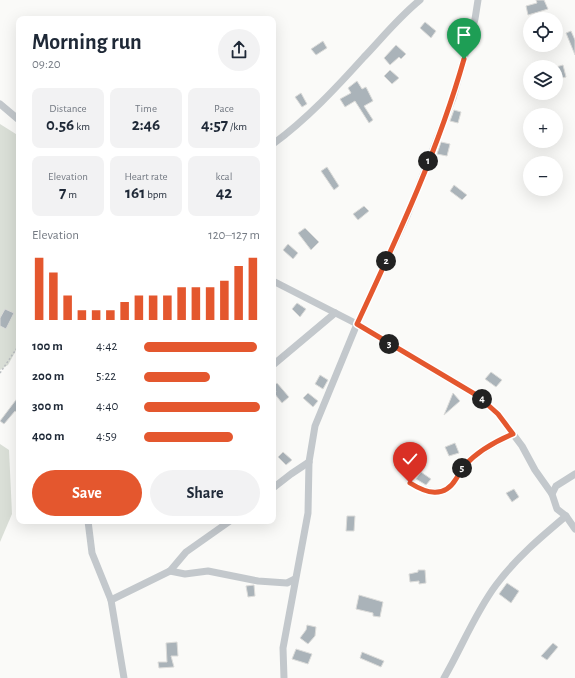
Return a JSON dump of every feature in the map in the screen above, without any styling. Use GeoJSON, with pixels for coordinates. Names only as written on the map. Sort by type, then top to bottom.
{"type":"FeatureCollection","features":[{"type":"Feature","properties":{"kind":"street"},"geometry":{"type":"LineString","coordinates":[[276,142],[296,127],[322,102],[402,14],[420,0]]}},
{"type":"Feature","properties":{"kind":"street"},"geometry":{"type":"LineString","coordinates":[[284,678],[283,648],[308,513],[309,462],[315,426],[357,324],[407,216],[453,98],[475,19],[478,0]]}},
{"type":"Feature","properties":{"kind":"street"},"geometry":{"type":"LineString","coordinates":[[0,104],[16,117]]}},
{"type":"Feature","properties":{"kind":"street"},"geometry":{"type":"LineString","coordinates":[[276,283],[357,324],[478,396],[498,414],[513,434],[552,494],[557,509],[566,516],[575,529]]}},
{"type":"Feature","properties":{"kind":"street"},"geometry":{"type":"LineString","coordinates":[[276,362],[335,313]]}},
{"type":"Feature","properties":{"kind":"street"},"geometry":{"type":"LineString","coordinates":[[410,483],[424,492],[440,492],[455,481],[463,466],[497,441],[513,434]]}},
{"type":"Feature","properties":{"kind":"street"},"geometry":{"type":"LineString","coordinates":[[276,486],[309,462]]}},
{"type":"Feature","properties":{"kind":"street"},"geometry":{"type":"LineString","coordinates":[[552,494],[556,486],[575,474]]}},
{"type":"Feature","properties":{"kind":"street"},"geometry":{"type":"LineString","coordinates":[[444,678],[472,624],[496,585],[523,552],[566,516]]}},
{"type":"Feature","properties":{"kind":"street"},"geometry":{"type":"LineString","coordinates":[[88,524],[92,553],[111,600],[124,678]]}},
{"type":"Feature","properties":{"kind":"street"},"geometry":{"type":"LineString","coordinates":[[111,600],[170,571],[186,552],[226,524]]}},
{"type":"Feature","properties":{"kind":"street"},"geometry":{"type":"LineString","coordinates":[[170,571],[185,574],[208,571],[258,581],[287,583],[295,579]]}},
{"type":"Feature","properties":{"kind":"path"},"geometry":{"type":"LineString","coordinates":[[0,373],[16,349]]}},
{"type":"Feature","properties":{"kind":"shaded area"},"geometry":{"type":"Polygon","coordinates":[[[0,124],[16,134],[16,350],[8,365],[0,370],[0,124]]]}},
{"type":"Feature","properties":{"kind":"shaded area"},"geometry":{"type":"Polygon","coordinates":[[[0,444],[9,450],[12,514],[0,542],[0,444]]]}},
{"type":"Feature","properties":{"kind":"building"},"geometry":{"type":"Polygon","coordinates":[[[536,0],[544,0],[548,9],[538,12],[527,12],[526,6],[537,3],[536,0]]]}},
{"type":"Feature","properties":{"kind":"building"},"geometry":{"type":"Polygon","coordinates":[[[425,22],[436,31],[431,38],[420,28],[425,22]]]}},
{"type":"Feature","properties":{"kind":"building"},"geometry":{"type":"Polygon","coordinates":[[[571,31],[575,40],[575,55],[566,33],[571,31]]]}},
{"type":"Feature","properties":{"kind":"building"},"geometry":{"type":"Polygon","coordinates":[[[323,41],[327,48],[316,55],[311,49],[323,41]]]}},
{"type":"Feature","properties":{"kind":"building"},"geometry":{"type":"Polygon","coordinates":[[[396,45],[406,54],[401,59],[399,57],[390,65],[384,58],[396,45]]]}},
{"type":"Feature","properties":{"kind":"building"},"geometry":{"type":"Polygon","coordinates":[[[563,65],[566,77],[563,78],[563,65]]]}},
{"type":"Feature","properties":{"kind":"building"},"geometry":{"type":"Polygon","coordinates":[[[390,70],[399,78],[392,84],[384,76],[390,70]]]}},
{"type":"Feature","properties":{"kind":"building"},"geometry":{"type":"Polygon","coordinates":[[[357,81],[362,89],[366,87],[373,101],[364,106],[373,120],[369,123],[355,101],[345,107],[340,99],[351,93],[348,88],[357,81]]]}},
{"type":"Feature","properties":{"kind":"building"},"geometry":{"type":"Polygon","coordinates":[[[301,93],[307,104],[302,107],[295,97],[301,93]]]}},
{"type":"Feature","properties":{"kind":"building"},"geometry":{"type":"Polygon","coordinates":[[[454,110],[461,112],[458,123],[450,121],[454,110]]]}},
{"type":"Feature","properties":{"kind":"building"},"geometry":{"type":"Polygon","coordinates":[[[441,142],[450,144],[447,156],[437,154],[441,142]]]}},
{"type":"Feature","properties":{"kind":"building"},"geometry":{"type":"Polygon","coordinates":[[[327,167],[339,186],[334,190],[321,171],[327,167]]]}},
{"type":"Feature","properties":{"kind":"building"},"geometry":{"type":"Polygon","coordinates":[[[454,185],[467,195],[462,200],[450,191],[454,185]]]}},
{"type":"Feature","properties":{"kind":"building"},"geometry":{"type":"Polygon","coordinates":[[[364,206],[369,211],[358,220],[353,214],[364,206]]]}},
{"type":"Feature","properties":{"kind":"building"},"geometry":{"type":"Polygon","coordinates":[[[305,228],[319,242],[311,250],[298,233],[305,228]]]}},
{"type":"Feature","properties":{"kind":"building"},"geometry":{"type":"Polygon","coordinates":[[[288,244],[298,253],[293,259],[283,250],[288,244]]]}},
{"type":"Feature","properties":{"kind":"building"},"geometry":{"type":"Polygon","coordinates":[[[297,303],[306,309],[300,317],[292,309],[297,303]]]}},
{"type":"Feature","properties":{"kind":"building"},"geometry":{"type":"Polygon","coordinates":[[[5,309],[14,313],[6,329],[0,326],[0,318],[5,309]]]}},
{"type":"Feature","properties":{"kind":"building"},"geometry":{"type":"Polygon","coordinates":[[[491,372],[502,380],[496,387],[485,379],[491,372]]]}},
{"type":"Feature","properties":{"kind":"building"},"geometry":{"type":"Polygon","coordinates":[[[320,375],[328,380],[323,389],[315,384],[320,375]]]}},
{"type":"Feature","properties":{"kind":"building"},"geometry":{"type":"Polygon","coordinates":[[[277,383],[289,397],[282,403],[276,396],[277,383]]]}},
{"type":"Feature","properties":{"kind":"building"},"geometry":{"type":"Polygon","coordinates":[[[308,393],[318,401],[313,407],[303,398],[308,393]]]}},
{"type":"Feature","properties":{"kind":"building"},"geometry":{"type":"Polygon","coordinates":[[[453,393],[460,401],[444,415],[453,393]]]}},
{"type":"Feature","properties":{"kind":"building"},"geometry":{"type":"Polygon","coordinates":[[[16,400],[16,412],[15,411],[4,424],[0,421],[16,400]]]}},
{"type":"Feature","properties":{"kind":"building"},"geometry":{"type":"Polygon","coordinates":[[[455,443],[459,453],[449,456],[445,447],[455,443]]]}},
{"type":"Feature","properties":{"kind":"building"},"geometry":{"type":"Polygon","coordinates":[[[283,452],[292,460],[286,465],[278,457],[283,452]]]}},
{"type":"Feature","properties":{"kind":"building"},"geometry":{"type":"Polygon","coordinates":[[[421,472],[431,479],[426,485],[416,479],[421,472]]]}},
{"type":"Feature","properties":{"kind":"building"},"geometry":{"type":"Polygon","coordinates":[[[514,489],[519,497],[512,502],[506,493],[514,489]]]}},
{"type":"Feature","properties":{"kind":"building"},"geometry":{"type":"Polygon","coordinates":[[[347,516],[355,516],[354,531],[346,531],[347,516]]]}},
{"type":"Feature","properties":{"kind":"building"},"geometry":{"type":"Polygon","coordinates":[[[418,570],[425,570],[426,583],[419,584],[419,581],[410,582],[409,574],[418,572],[418,570]]]}},
{"type":"Feature","properties":{"kind":"building"},"geometry":{"type":"Polygon","coordinates":[[[507,583],[519,591],[511,603],[499,594],[507,583]]]}},
{"type":"Feature","properties":{"kind":"building"},"geometry":{"type":"Polygon","coordinates":[[[254,585],[255,596],[248,597],[246,586],[254,585]]]}},
{"type":"Feature","properties":{"kind":"building"},"geometry":{"type":"Polygon","coordinates":[[[359,595],[383,602],[380,617],[373,616],[373,613],[356,609],[359,595]]]}},
{"type":"Feature","properties":{"kind":"building"},"geometry":{"type":"Polygon","coordinates":[[[307,625],[316,627],[315,636],[308,644],[300,638],[306,630],[307,625]]]}},
{"type":"Feature","properties":{"kind":"building"},"geometry":{"type":"Polygon","coordinates":[[[177,642],[178,656],[171,656],[174,667],[159,668],[158,662],[167,662],[166,643],[177,642]]]}},
{"type":"Feature","properties":{"kind":"building"},"geometry":{"type":"Polygon","coordinates":[[[553,643],[558,647],[547,660],[541,656],[553,643]]]}},
{"type":"Feature","properties":{"kind":"building"},"geometry":{"type":"Polygon","coordinates":[[[296,649],[312,654],[308,664],[292,659],[296,649]]]}},
{"type":"Feature","properties":{"kind":"building"},"geometry":{"type":"Polygon","coordinates":[[[362,652],[384,661],[381,667],[360,658],[362,652]]]}},
{"type":"Feature","properties":{"kind":"route"},"geometry":{"type":"LineString","coordinates":[[410,483],[424,492],[440,492],[455,481],[463,466],[497,441],[513,434],[498,414],[478,396],[357,324],[407,216],[453,98],[464,59]]}}]}
